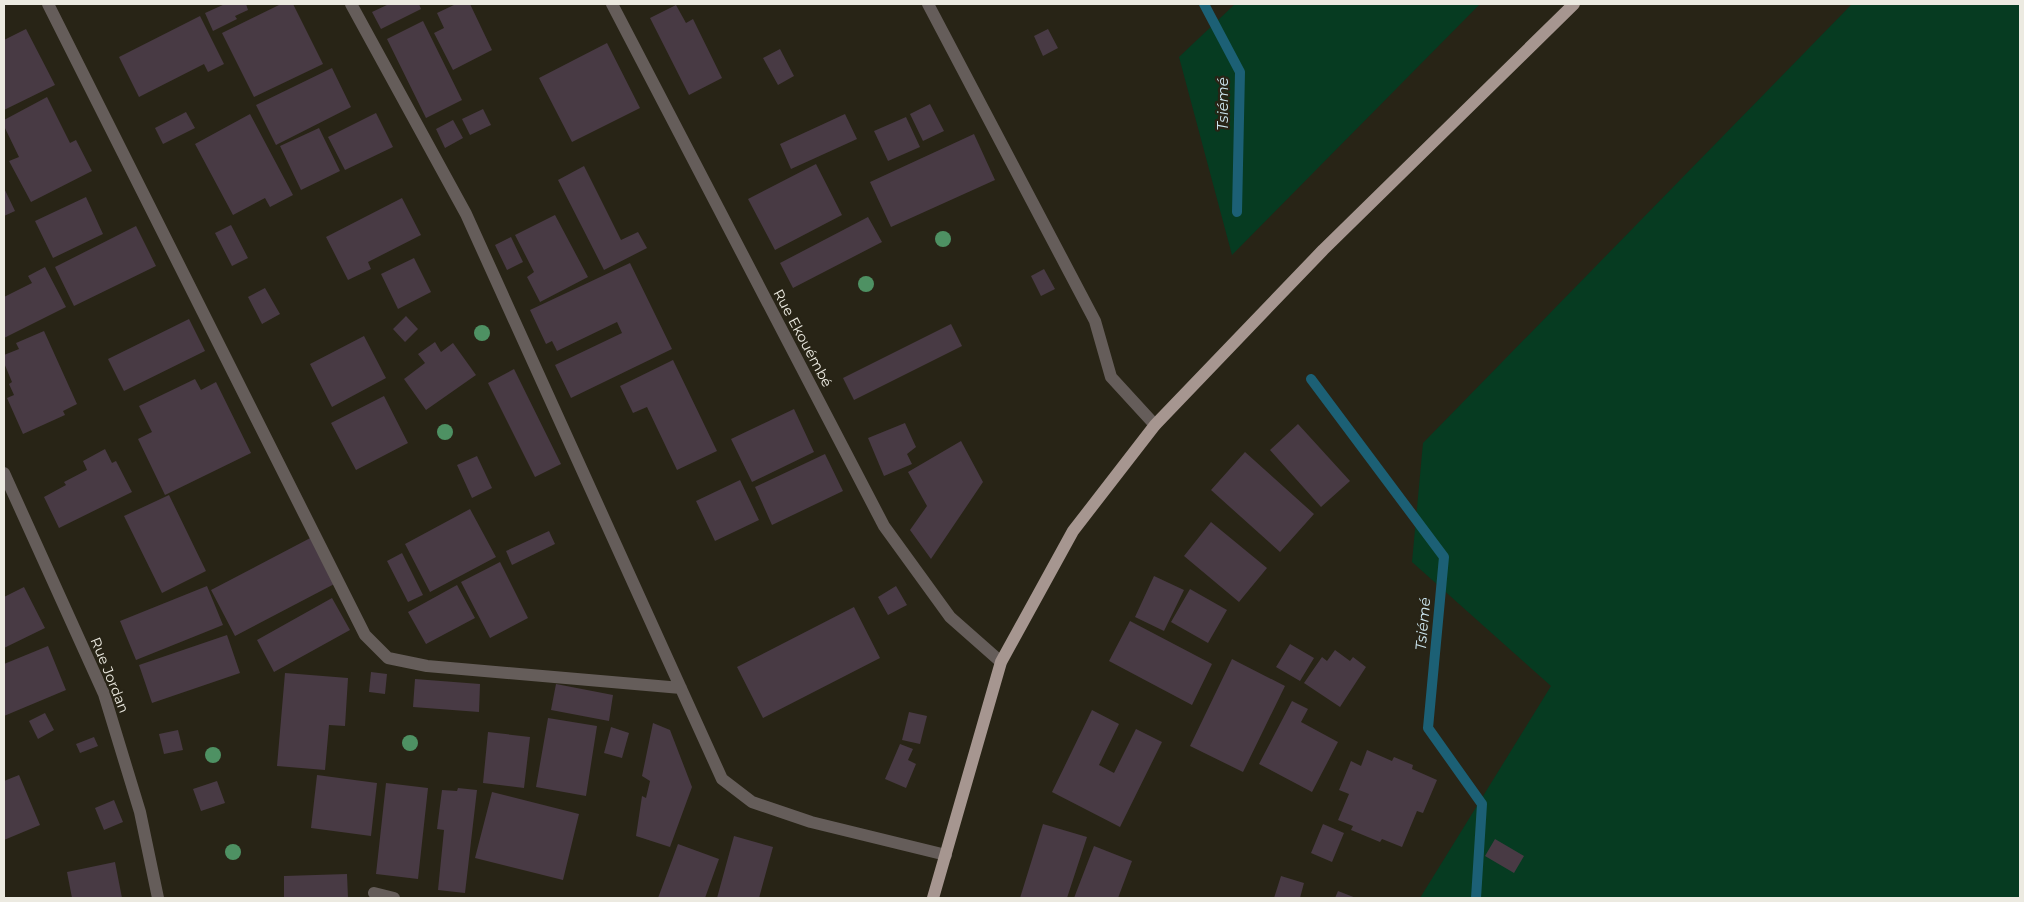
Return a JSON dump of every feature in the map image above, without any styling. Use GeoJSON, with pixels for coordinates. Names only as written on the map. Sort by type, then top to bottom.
{"type":"FeatureCollection","features":[{"type":"Feature","properties":{"kind":"main road"},"geometry":{"type":"LineString","coordinates":[[933,898],[1001,662],[1073,531],[1155,425],[1323,250],[1574,4]]}},
{"type":"Feature","properties":{"kind":"street"},"geometry":{"type":"LineString","coordinates":[[48,4],[365,635],[388,658],[427,666],[682,688]]}},
{"type":"Feature","properties":{"kind":"street"},"geometry":{"type":"LineString","coordinates":[[352,4],[466,214],[722,779],[752,802],[811,822],[946,855]]}},
{"type":"Feature","properties":{"kind":"street","name":"Rue Ekouémbé"},"geometry":{"type":"LineString","coordinates":[[612,4],[884,526],[950,617],[1001,662]]}},
{"type":"Feature","properties":{"kind":"street"},"geometry":{"type":"LineString","coordinates":[[928,4],[1095,321],[1111,377],[1155,425]]}},
{"type":"Feature","properties":{"kind":"street","name":"Rue Jordan"},"geometry":{"type":"LineString","coordinates":[[4,473],[104,694],[140,812],[158,898]]}},
{"type":"Feature","properties":{"kind":"street"},"geometry":{"type":"LineString","coordinates":[[374,893],[394,898]]}},
{"type":"Feature","properties":{"kind":"green space"},"geometry":{"type":"Polygon","coordinates":[[[1235,4],[1480,4],[1232,255],[1179,57],[1235,4]]]}},
{"type":"Feature","properties":{"kind":"green space"},"geometry":{"type":"Polygon","coordinates":[[[1852,4],[2020,4],[2020,898],[1420,898],[1551,686],[1412,562],[1423,443],[1852,4]]]}},
{"type":"Feature","properties":{"kind":"building"},"geometry":{"type":"Polygon","coordinates":[[[225,4],[246,4],[248,10],[235,16],[237,19],[213,31],[205,13],[225,4]]]}},
{"type":"Feature","properties":{"kind":"building"},"geometry":{"type":"Polygon","coordinates":[[[281,4],[293,4],[323,64],[254,97],[222,33],[281,4]]]}},
{"type":"Feature","properties":{"kind":"building"},"geometry":{"type":"Polygon","coordinates":[[[389,4],[419,4],[421,9],[381,29],[372,12],[389,4]]]}},
{"type":"Feature","properties":{"kind":"building"},"geometry":{"type":"Polygon","coordinates":[[[456,4],[470,4],[492,50],[453,70],[434,33],[444,28],[437,13],[456,4]]]}},
{"type":"Feature","properties":{"kind":"building"},"geometry":{"type":"Polygon","coordinates":[[[676,5],[686,23],[693,19],[722,78],[689,95],[650,18],[676,5]]]}},
{"type":"Feature","properties":{"kind":"building"},"geometry":{"type":"Polygon","coordinates":[[[200,16],[224,64],[208,72],[204,64],[139,97],[119,57],[200,16]]]}},
{"type":"Feature","properties":{"kind":"building"},"geometry":{"type":"Polygon","coordinates":[[[423,21],[462,100],[426,118],[387,39],[423,21]]]}},
{"type":"Feature","properties":{"kind":"building"},"geometry":{"type":"Polygon","coordinates":[[[26,29],[55,85],[4,110],[4,40],[26,29]]]}},
{"type":"Feature","properties":{"kind":"building"},"geometry":{"type":"Polygon","coordinates":[[[1048,29],[1058,48],[1043,56],[1034,36],[1048,29]]]}},
{"type":"Feature","properties":{"kind":"building"},"geometry":{"type":"Polygon","coordinates":[[[607,43],[640,108],[572,142],[539,78],[607,43]]]}},
{"type":"Feature","properties":{"kind":"building"},"geometry":{"type":"Polygon","coordinates":[[[780,49],[794,76],[778,85],[763,58],[780,49]]]}},
{"type":"Feature","properties":{"kind":"building"},"geometry":{"type":"Polygon","coordinates":[[[332,68],[351,107],[276,145],[256,105],[332,68]]]}},
{"type":"Feature","properties":{"kind":"building"},"geometry":{"type":"Polygon","coordinates":[[[47,97],[70,143],[76,140],[92,171],[31,202],[9,161],[19,157],[4,126],[4,120],[47,97]]]}},
{"type":"Feature","properties":{"kind":"building"},"geometry":{"type":"Polygon","coordinates":[[[930,104],[944,131],[923,141],[910,114],[930,104]]]}},
{"type":"Feature","properties":{"kind":"building"},"geometry":{"type":"Polygon","coordinates":[[[483,109],[491,125],[470,135],[462,119],[483,109]]]}},
{"type":"Feature","properties":{"kind":"building"},"geometry":{"type":"Polygon","coordinates":[[[186,112],[195,128],[163,144],[155,128],[186,112]]]}},
{"type":"Feature","properties":{"kind":"building"},"geometry":{"type":"Polygon","coordinates":[[[376,113],[393,147],[345,170],[328,137],[376,113]]]}},
{"type":"Feature","properties":{"kind":"building"},"geometry":{"type":"Polygon","coordinates":[[[250,114],[293,195],[270,207],[265,198],[233,215],[195,144],[250,114]]]}},
{"type":"Feature","properties":{"kind":"building"},"geometry":{"type":"Polygon","coordinates":[[[845,114],[857,139],[791,169],[780,144],[845,114]]]}},
{"type":"Feature","properties":{"kind":"building"},"geometry":{"type":"Polygon","coordinates":[[[906,117],[920,147],[888,161],[874,131],[906,117]]]}},
{"type":"Feature","properties":{"kind":"building"},"geometry":{"type":"Polygon","coordinates":[[[453,120],[463,138],[445,148],[436,129],[453,120]]]}},
{"type":"Feature","properties":{"kind":"building"},"geometry":{"type":"Polygon","coordinates":[[[319,128],[340,171],[301,190],[280,146],[319,128]]]}},
{"type":"Feature","properties":{"kind":"building"},"geometry":{"type":"Polygon","coordinates":[[[974,134],[995,180],[891,227],[870,182],[974,134]]]}},
{"type":"Feature","properties":{"kind":"building"},"geometry":{"type":"Polygon","coordinates":[[[816,164],[842,215],[775,250],[748,199],[816,164]]]}},
{"type":"Feature","properties":{"kind":"building"},"geometry":{"type":"Polygon","coordinates":[[[584,166],[621,240],[638,232],[647,248],[604,270],[558,180],[584,166]]]}},
{"type":"Feature","properties":{"kind":"building"},"geometry":{"type":"Polygon","coordinates":[[[4,188],[15,211],[4,216],[4,188]]]}},
{"type":"Feature","properties":{"kind":"building"},"geometry":{"type":"Polygon","coordinates":[[[86,197],[103,234],[53,258],[35,221],[86,197]]]}},
{"type":"Feature","properties":{"kind":"building"},"geometry":{"type":"Polygon","coordinates":[[[402,198],[421,235],[368,262],[371,269],[348,280],[326,237],[402,198]]]}},
{"type":"Feature","properties":{"kind":"building"},"geometry":{"type":"Polygon","coordinates":[[[555,215],[588,277],[540,302],[527,277],[534,272],[515,235],[555,215]]]}},
{"type":"Feature","properties":{"kind":"building"},"geometry":{"type":"Polygon","coordinates":[[[868,217],[882,242],[793,288],[780,263],[868,217]]]}},
{"type":"Feature","properties":{"kind":"building"},"geometry":{"type":"Polygon","coordinates":[[[231,225],[248,258],[232,266],[215,233],[231,225]]]}},
{"type":"Feature","properties":{"kind":"building"},"geometry":{"type":"Polygon","coordinates":[[[136,226],[156,266],[74,306],[55,267],[136,226]]]}},
{"type":"Feature","properties":{"kind":"building"},"geometry":{"type":"Polygon","coordinates":[[[511,237],[523,262],[507,270],[495,245],[511,237]]]}},
{"type":"Feature","properties":{"kind":"building"},"geometry":{"type":"Polygon","coordinates":[[[414,258],[431,292],[398,309],[381,274],[414,258]]]}},
{"type":"Feature","properties":{"kind":"building"},"geometry":{"type":"Polygon","coordinates":[[[630,263],[672,349],[571,398],[555,365],[622,333],[617,322],[557,351],[552,341],[546,344],[530,310],[630,263]]]}},
{"type":"Feature","properties":{"kind":"building"},"geometry":{"type":"Polygon","coordinates":[[[45,267],[66,307],[4,338],[4,297],[32,283],[28,276],[45,267]]]}},
{"type":"Feature","properties":{"kind":"building"},"geometry":{"type":"Polygon","coordinates":[[[1044,269],[1055,289],[1041,296],[1031,276],[1044,269]]]}},
{"type":"Feature","properties":{"kind":"building"},"geometry":{"type":"Polygon","coordinates":[[[265,288],[280,314],[262,324],[248,297],[265,288]]]}},
{"type":"Feature","properties":{"kind":"building"},"geometry":{"type":"Polygon","coordinates":[[[406,316],[418,329],[405,342],[393,329],[406,316]]]}},
{"type":"Feature","properties":{"kind":"building"},"geometry":{"type":"Polygon","coordinates":[[[189,319],[205,351],[124,391],[108,359],[189,319]]]}},
{"type":"Feature","properties":{"kind":"building"},"geometry":{"type":"Polygon","coordinates":[[[951,324],[962,346],[854,400],[843,378],[951,324]]]}},
{"type":"Feature","properties":{"kind":"building"},"geometry":{"type":"Polygon","coordinates":[[[44,331],[77,404],[63,411],[65,415],[23,434],[7,398],[14,395],[9,384],[12,382],[4,363],[4,355],[19,349],[16,343],[44,331]]]}},
{"type":"Feature","properties":{"kind":"building"},"geometry":{"type":"Polygon","coordinates":[[[364,336],[386,378],[332,407],[310,364],[364,336]]]}},
{"type":"Feature","properties":{"kind":"building"},"geometry":{"type":"Polygon","coordinates":[[[435,342],[441,352],[453,343],[476,375],[426,410],[404,379],[425,363],[418,354],[435,342]]]}},
{"type":"Feature","properties":{"kind":"building"},"geometry":{"type":"Polygon","coordinates":[[[673,360],[717,451],[677,470],[647,407],[633,413],[620,386],[673,360]]]}},
{"type":"Feature","properties":{"kind":"building"},"geometry":{"type":"Polygon","coordinates":[[[514,369],[561,464],[535,477],[488,383],[514,369]]]}},
{"type":"Feature","properties":{"kind":"building"},"geometry":{"type":"Polygon","coordinates":[[[195,379],[201,390],[216,382],[251,453],[165,495],[138,439],[152,432],[139,406],[195,379]]]}},
{"type":"Feature","properties":{"kind":"building"},"geometry":{"type":"Polygon","coordinates":[[[384,396],[408,443],[356,470],[331,423],[384,396]]]}},
{"type":"Feature","properties":{"kind":"building"},"geometry":{"type":"Polygon","coordinates":[[[794,409],[814,452],[752,482],[731,439],[794,409]]]}},
{"type":"Feature","properties":{"kind":"building"},"geometry":{"type":"Polygon","coordinates":[[[905,423],[916,447],[907,454],[912,464],[884,476],[868,438],[905,423]]]}},
{"type":"Feature","properties":{"kind":"building"},"geometry":{"type":"Polygon","coordinates":[[[1298,424],[1350,481],[1321,507],[1270,450],[1298,424]]]}},
{"type":"Feature","properties":{"kind":"building"},"geometry":{"type":"Polygon","coordinates":[[[961,441],[983,482],[931,559],[910,530],[927,506],[908,472],[961,441]]]}},
{"type":"Feature","properties":{"kind":"building"},"geometry":{"type":"Polygon","coordinates":[[[105,449],[112,463],[116,461],[132,492],[59,528],[44,497],[66,485],[64,482],[87,470],[83,461],[105,449]]]}},
{"type":"Feature","properties":{"kind":"building"},"geometry":{"type":"Polygon","coordinates":[[[1245,452],[1314,514],[1280,552],[1211,490],[1245,452]]]}},
{"type":"Feature","properties":{"kind":"building"},"geometry":{"type":"Polygon","coordinates":[[[825,454],[843,491],[772,525],[755,487],[825,454]]]}},
{"type":"Feature","properties":{"kind":"building"},"geometry":{"type":"Polygon","coordinates":[[[477,456],[492,488],[472,498],[457,465],[477,456]]]}},
{"type":"Feature","properties":{"kind":"building"},"geometry":{"type":"Polygon","coordinates":[[[740,480],[759,520],[715,541],[696,501],[740,480]]]}},
{"type":"Feature","properties":{"kind":"building"},"geometry":{"type":"Polygon","coordinates":[[[169,495],[206,571],[162,593],[124,516],[169,495]]]}},
{"type":"Feature","properties":{"kind":"building"},"geometry":{"type":"Polygon","coordinates":[[[470,509],[496,557],[430,592],[405,544],[470,509]]]}},
{"type":"Feature","properties":{"kind":"building"},"geometry":{"type":"Polygon","coordinates":[[[1211,522],[1267,568],[1239,602],[1184,556],[1211,522]]]}},
{"type":"Feature","properties":{"kind":"building"},"geometry":{"type":"Polygon","coordinates":[[[549,531],[555,544],[512,565],[506,551],[549,531]]]}},
{"type":"Feature","properties":{"kind":"building"},"geometry":{"type":"Polygon","coordinates":[[[316,535],[340,581],[235,636],[211,590],[316,535]]]}},
{"type":"Feature","properties":{"kind":"building"},"geometry":{"type":"Polygon","coordinates":[[[402,553],[423,595],[408,602],[387,561],[402,553]]]}},
{"type":"Feature","properties":{"kind":"building"},"geometry":{"type":"Polygon","coordinates":[[[500,562],[528,618],[490,638],[461,582],[500,562]]]}},
{"type":"Feature","properties":{"kind":"building"},"geometry":{"type":"Polygon","coordinates":[[[1154,576],[1184,590],[1164,631],[1135,617],[1154,576]]]}},
{"type":"Feature","properties":{"kind":"building"},"geometry":{"type":"Polygon","coordinates":[[[457,585],[475,618],[426,644],[408,612],[457,585]]]}},
{"type":"Feature","properties":{"kind":"building"},"geometry":{"type":"Polygon","coordinates":[[[207,586],[223,625],[136,660],[120,621],[207,586]]]}},
{"type":"Feature","properties":{"kind":"building"},"geometry":{"type":"Polygon","coordinates":[[[896,586],[907,605],[888,615],[878,597],[896,586]]]}},
{"type":"Feature","properties":{"kind":"building"},"geometry":{"type":"Polygon","coordinates":[[[24,587],[45,628],[4,648],[4,597],[24,587]]]}},
{"type":"Feature","properties":{"kind":"building"},"geometry":{"type":"Polygon","coordinates":[[[1190,589],[1227,610],[1208,643],[1171,622],[1190,589]]]}},
{"type":"Feature","properties":{"kind":"building"},"geometry":{"type":"Polygon","coordinates":[[[332,598],[350,630],[274,672],[257,640],[332,598]]]}},
{"type":"Feature","properties":{"kind":"building"},"geometry":{"type":"Polygon","coordinates":[[[854,607],[880,658],[763,718],[737,667],[854,607]]]}},
{"type":"Feature","properties":{"kind":"building"},"geometry":{"type":"Polygon","coordinates":[[[1130,621],[1212,664],[1192,705],[1109,661],[1130,621]]]}},
{"type":"Feature","properties":{"kind":"building"},"geometry":{"type":"Polygon","coordinates":[[[227,635],[240,673],[152,703],[139,665],[227,635]]]}},
{"type":"Feature","properties":{"kind":"building"},"geometry":{"type":"Polygon","coordinates":[[[1290,644],[1314,658],[1300,681],[1276,667],[1290,644]]]}},
{"type":"Feature","properties":{"kind":"building"},"geometry":{"type":"Polygon","coordinates":[[[48,646],[66,690],[4,716],[4,664],[48,646]]]}},
{"type":"Feature","properties":{"kind":"building"},"geometry":{"type":"Polygon","coordinates":[[[1335,650],[1350,661],[1353,657],[1366,667],[1340,707],[1304,683],[1322,657],[1327,661],[1335,650]]]}},
{"type":"Feature","properties":{"kind":"building"},"geometry":{"type":"Polygon","coordinates":[[[1232,659],[1285,686],[1243,772],[1190,746],[1232,659]]]}},
{"type":"Feature","properties":{"kind":"building"},"geometry":{"type":"Polygon","coordinates":[[[371,672],[387,674],[385,694],[369,692],[371,672]]]}},
{"type":"Feature","properties":{"kind":"building"},"geometry":{"type":"Polygon","coordinates":[[[285,673],[348,678],[345,726],[329,725],[325,770],[277,766],[285,673]]]}},
{"type":"Feature","properties":{"kind":"building"},"geometry":{"type":"Polygon","coordinates":[[[415,679],[480,684],[479,712],[413,707],[415,679]]]}},
{"type":"Feature","properties":{"kind":"building"},"geometry":{"type":"Polygon","coordinates":[[[556,684],[613,695],[609,721],[551,710],[556,684]]]}},
{"type":"Feature","properties":{"kind":"building"},"geometry":{"type":"Polygon","coordinates":[[[1292,701],[1308,709],[1301,722],[1338,742],[1312,792],[1259,764],[1292,701]]]}},
{"type":"Feature","properties":{"kind":"building"},"geometry":{"type":"Polygon","coordinates":[[[1092,710],[1119,724],[1099,765],[1114,773],[1136,729],[1162,742],[1120,827],[1052,792],[1092,710]]]}},
{"type":"Feature","properties":{"kind":"building"},"geometry":{"type":"Polygon","coordinates":[[[909,712],[927,716],[920,744],[902,740],[909,712]]]}},
{"type":"Feature","properties":{"kind":"building"},"geometry":{"type":"Polygon","coordinates":[[[45,713],[54,730],[38,739],[29,721],[45,713]]]}},
{"type":"Feature","properties":{"kind":"building"},"geometry":{"type":"Polygon","coordinates":[[[548,718],[597,726],[586,796],[536,787],[548,718]]]}},
{"type":"Feature","properties":{"kind":"building"},"geometry":{"type":"Polygon","coordinates":[[[653,723],[670,730],[692,787],[670,847],[636,836],[642,796],[646,798],[650,781],[642,776],[653,723]]]}},
{"type":"Feature","properties":{"kind":"building"},"geometry":{"type":"Polygon","coordinates":[[[611,727],[629,733],[622,758],[604,753],[611,727]]]}},
{"type":"Feature","properties":{"kind":"building"},"geometry":{"type":"Polygon","coordinates":[[[178,730],[183,750],[164,754],[159,734],[178,730]]]}},
{"type":"Feature","properties":{"kind":"building"},"geometry":{"type":"Polygon","coordinates":[[[488,732],[530,737],[524,788],[483,783],[488,732]]]}},
{"type":"Feature","properties":{"kind":"building"},"geometry":{"type":"Polygon","coordinates":[[[94,737],[98,746],[80,753],[76,744],[94,737]]]}},
{"type":"Feature","properties":{"kind":"building"},"geometry":{"type":"Polygon","coordinates":[[[900,744],[913,749],[908,760],[916,764],[906,788],[885,779],[900,744]]]}},
{"type":"Feature","properties":{"kind":"building"},"geometry":{"type":"Polygon","coordinates":[[[1367,750],[1392,761],[1394,757],[1413,765],[1412,769],[1437,780],[1423,813],[1417,811],[1402,847],[1382,839],[1380,842],[1351,830],[1353,826],[1338,820],[1349,794],[1339,790],[1351,761],[1361,766],[1367,750]]]}},
{"type":"Feature","properties":{"kind":"building"},"geometry":{"type":"Polygon","coordinates":[[[19,775],[40,825],[4,840],[4,781],[19,775]]]}},
{"type":"Feature","properties":{"kind":"building"},"geometry":{"type":"Polygon","coordinates":[[[317,775],[377,783],[371,836],[311,828],[317,775]]]}},
{"type":"Feature","properties":{"kind":"building"},"geometry":{"type":"Polygon","coordinates":[[[217,781],[225,803],[201,811],[193,789],[217,781]]]}},
{"type":"Feature","properties":{"kind":"building"},"geometry":{"type":"Polygon","coordinates":[[[386,783],[428,788],[418,879],[376,874],[386,783]]]}},
{"type":"Feature","properties":{"kind":"building"},"geometry":{"type":"Polygon","coordinates":[[[458,788],[477,790],[465,893],[438,890],[444,830],[437,829],[442,790],[457,791],[458,788]]]}},
{"type":"Feature","properties":{"kind":"building"},"geometry":{"type":"Polygon","coordinates":[[[492,792],[579,814],[563,880],[475,858],[492,792]]]}},
{"type":"Feature","properties":{"kind":"building"},"geometry":{"type":"Polygon","coordinates":[[[114,800],[123,822],[104,830],[95,808],[114,800]]]}},
{"type":"Feature","properties":{"kind":"building"},"geometry":{"type":"Polygon","coordinates":[[[1043,824],[1087,837],[1067,898],[1020,898],[1043,824]]]}},
{"type":"Feature","properties":{"kind":"building"},"geometry":{"type":"Polygon","coordinates":[[[1323,824],[1344,833],[1332,862],[1311,853],[1323,824]]]}},
{"type":"Feature","properties":{"kind":"building"},"geometry":{"type":"Polygon","coordinates":[[[734,836],[773,847],[759,898],[717,898],[734,836]]]}},
{"type":"Feature","properties":{"kind":"building"},"geometry":{"type":"Polygon","coordinates":[[[1495,839],[1524,856],[1514,873],[1485,856],[1495,839]]]}},
{"type":"Feature","properties":{"kind":"building"},"geometry":{"type":"Polygon","coordinates":[[[678,844],[719,859],[705,898],[658,898],[678,844]]]}},
{"type":"Feature","properties":{"kind":"building"},"geometry":{"type":"Polygon","coordinates":[[[1094,846],[1132,861],[1118,898],[1074,898],[1094,846]]]}},
{"type":"Feature","properties":{"kind":"building"},"geometry":{"type":"Polygon","coordinates":[[[115,862],[122,898],[72,898],[67,872],[115,862]]]}},
{"type":"Feature","properties":{"kind":"building"},"geometry":{"type":"Polygon","coordinates":[[[347,874],[348,898],[284,898],[284,876],[347,874]]]}},
{"type":"Feature","properties":{"kind":"building"},"geometry":{"type":"Polygon","coordinates":[[[1281,876],[1304,883],[1300,898],[1274,898],[1281,876]]]}},
{"type":"Feature","properties":{"kind":"building"},"geometry":{"type":"Polygon","coordinates":[[[1338,891],[1356,898],[1335,898],[1338,891]]]}},
{"type":"Feature","properties":{"kind":"waterway","name":"Tsiémé"},"geometry":{"type":"LineString","coordinates":[[1204,4],[1240,72],[1237,212]]}},
{"type":"Feature","properties":{"kind":"waterway","name":"Tsiémé"},"geometry":{"type":"LineString","coordinates":[[1311,379],[1444,557],[1428,728],[1482,804],[1476,898]]}}]}
